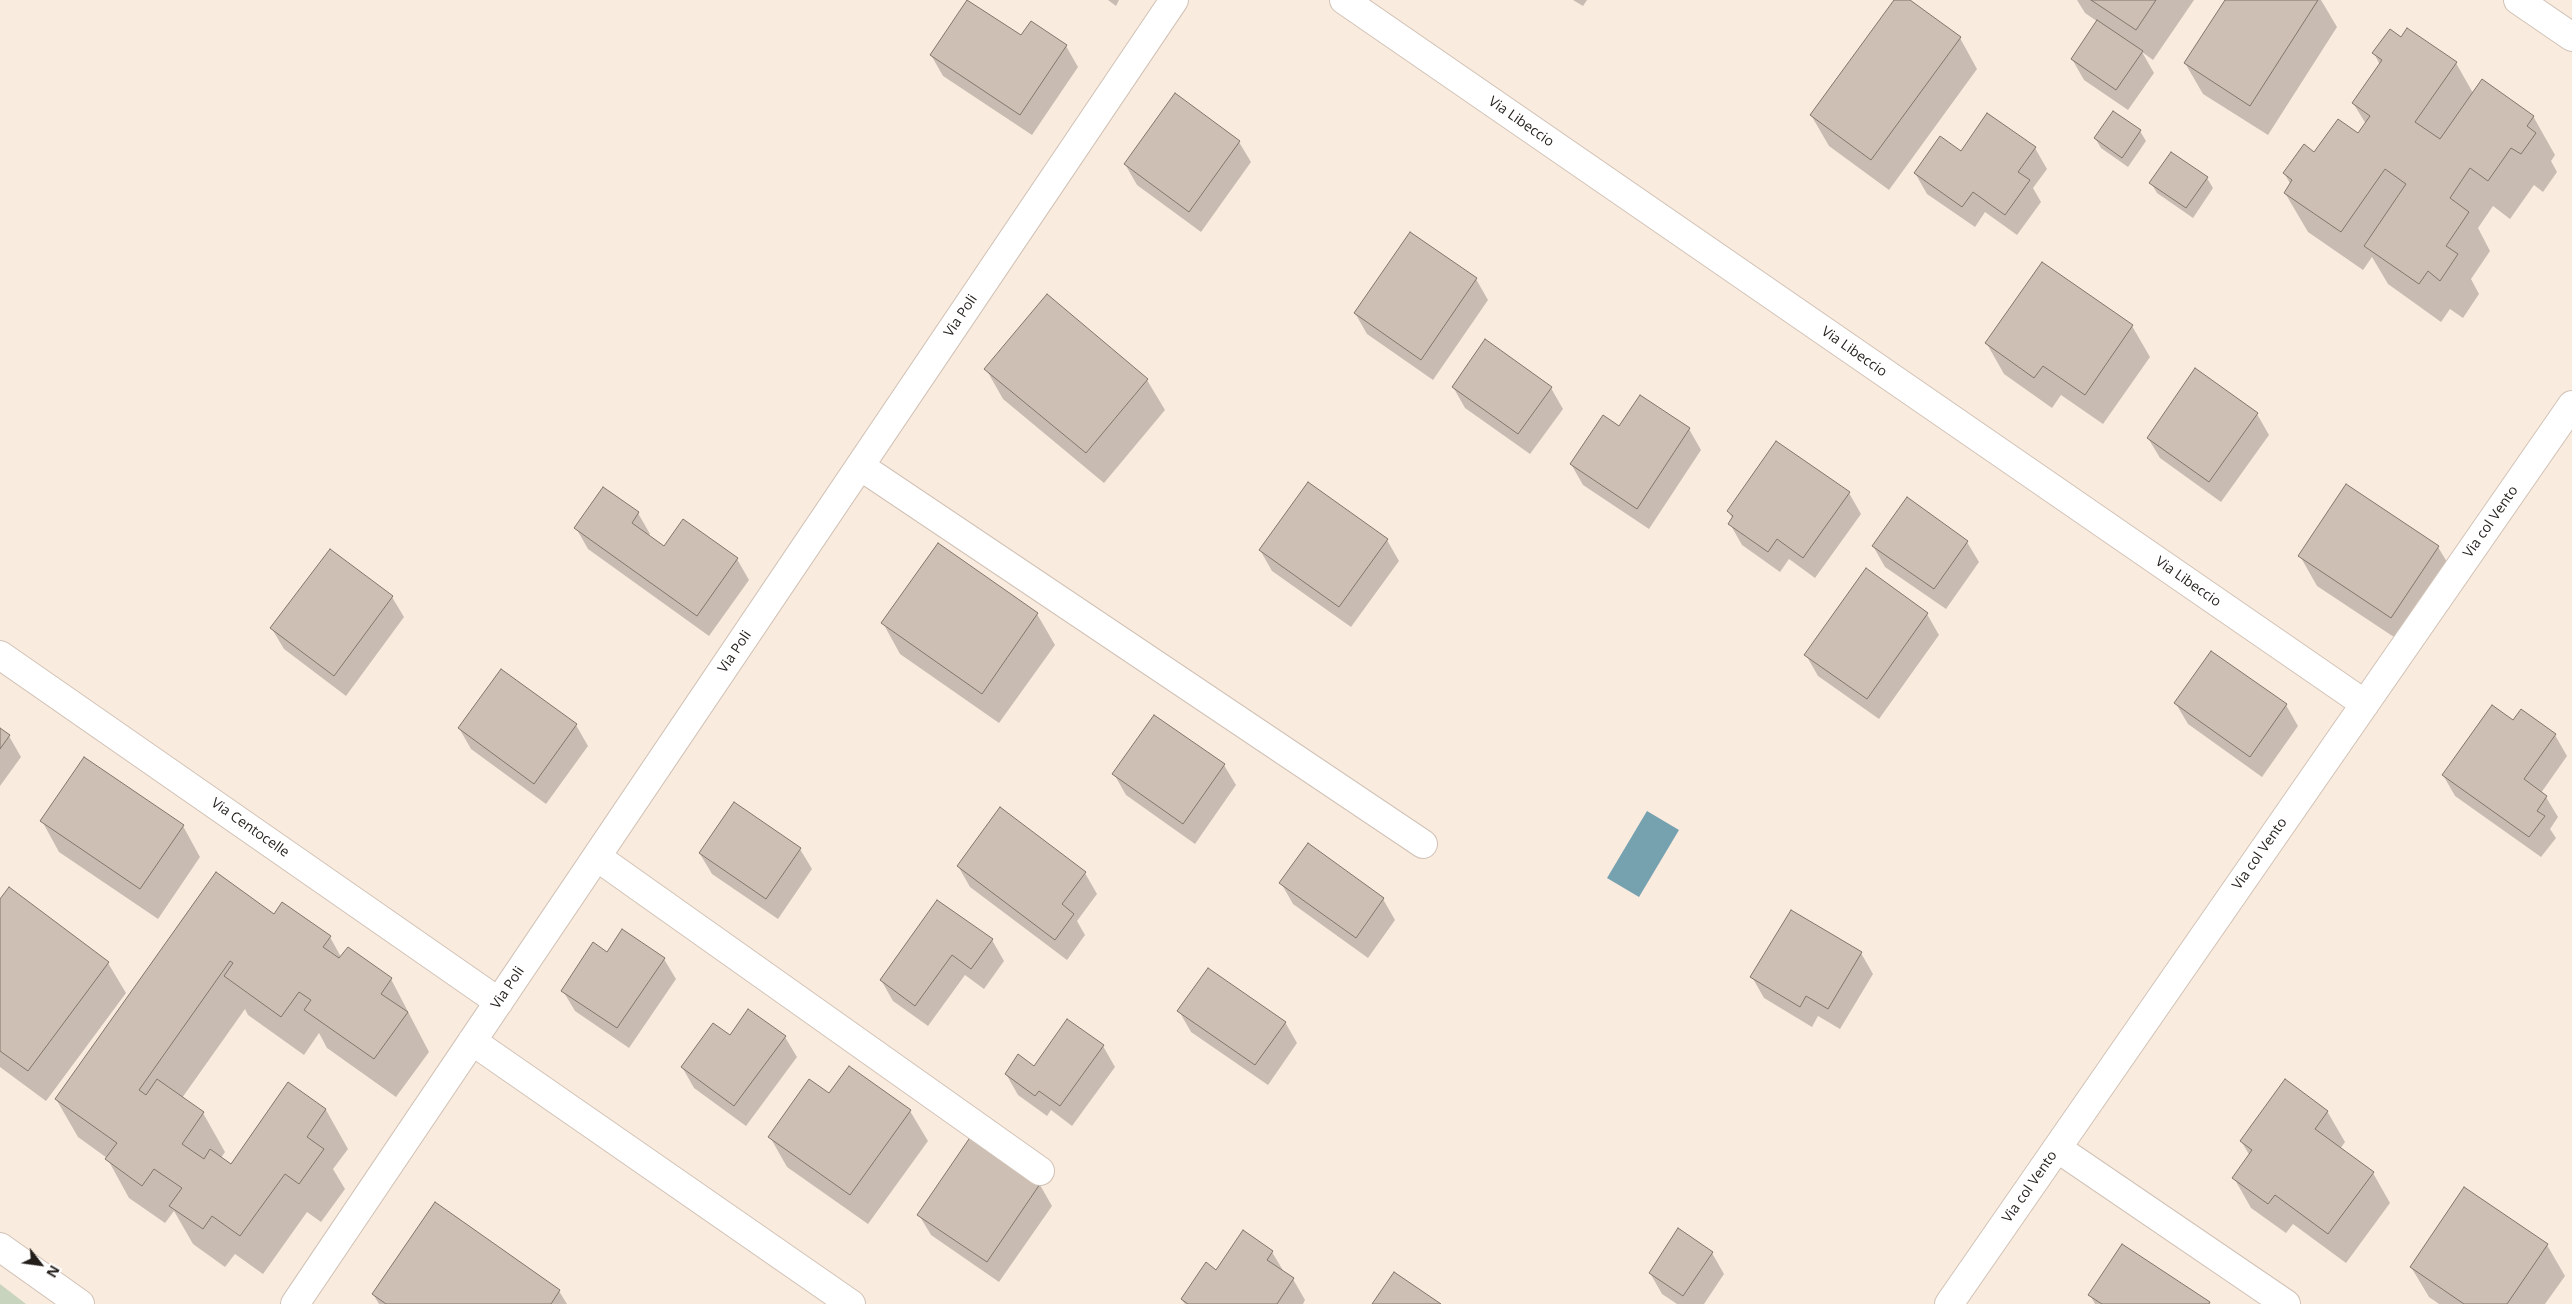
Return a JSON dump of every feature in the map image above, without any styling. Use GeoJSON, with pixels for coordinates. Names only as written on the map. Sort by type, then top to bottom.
{"type":"FeatureCollection","features":[{"type":"Feature","properties":{"kind":"street","name":"Via Poli"},"geometry":{"type":"LineString","coordinates":[[296,1304],[1174,0]]}},
{"type":"Feature","properties":{"kind":"street","name":"Via Libeccio"},"geometry":{"type":"LineString","coordinates":[[1344,0],[2365,704]]}},
{"type":"Feature","properties":{"kind":"street"},"geometry":{"type":"LineString","coordinates":[[2518,0],[2572,38]]}},
{"type":"Feature","properties":{"kind":"street","name":"Via col Vento"},"geometry":{"type":"LineString","coordinates":[[1949,1304],[2572,405]]}},
{"type":"Feature","properties":{"kind":"street"},"geometry":{"type":"LineString","coordinates":[[860,466],[1424,844]]}},
{"type":"Feature","properties":{"kind":"street","name":"Via Centocelle"},"geometry":{"type":"LineString","coordinates":[[0,655],[499,1002]]}},
{"type":"Feature","properties":{"kind":"street"},"geometry":{"type":"LineString","coordinates":[[597,856],[1040,1171]]}},
{"type":"Feature","properties":{"kind":"street"},"geometry":{"type":"LineString","coordinates":[[472,1041],[851,1304]]}},
{"type":"Feature","properties":{"kind":"street"},"geometry":{"type":"LineString","coordinates":[[2057,1148],[2286,1304]]}},
{"type":"Feature","properties":{"kind":"street"},"geometry":{"type":"LineString","coordinates":[[0,1247],[80,1304]]}},
{"type":"Feature","properties":{"kind":"green space"},"geometry":{"type":"Polygon","coordinates":[[[0,1284],[26,1304],[0,1304],[0,1284]]]}},
{"type":"Feature","properties":{"kind":"water"},"geometry":{"type":"Polygon","coordinates":[[[1647,811],[1679,830],[1639,897],[1607,878],[1647,811]]]}},
{"type":"Feature","properties":{"kind":"building"},"geometry":{"type":"Polygon","coordinates":[[[967,0],[1021,35],[1031,21],[1067,45],[1020,115],[930,55],[967,0]]]}},
{"type":"Feature","properties":{"kind":"building"},"geometry":{"type":"Polygon","coordinates":[[[1894,0],[1910,0],[1961,37],[1871,160],[1810,115],[1894,0]]]}},
{"type":"Feature","properties":{"kind":"building"},"geometry":{"type":"Polygon","coordinates":[[[2091,0],[2156,0],[2136,30],[2091,0]]]}},
{"type":"Feature","properties":{"kind":"building"},"geometry":{"type":"Polygon","coordinates":[[[2225,0],[2318,0],[2250,106],[2184,63],[2225,0]]]}},
{"type":"Feature","properties":{"kind":"building"},"geometry":{"type":"Polygon","coordinates":[[[2097,20],[2143,51],[2116,90],[2071,59],[2097,20]]]}},
{"type":"Feature","properties":{"kind":"building"},"geometry":{"type":"Polygon","coordinates":[[[2407,28],[2457,62],[2415,122],[2440,139],[2482,79],[2534,116],[2527,126],[2536,133],[2521,154],[2511,148],[2488,181],[2470,168],[2450,198],[2469,212],[2446,246],[2458,254],[2440,281],[2428,271],[2419,284],[2364,246],[2406,184],[2385,169],[2341,232],[2284,193],[2292,180],[2283,173],[2304,144],[2314,152],[2338,119],[2358,133],[2370,116],[2352,103],[2382,60],[2372,53],[2390,29],[2401,37],[2407,28]]]}},
{"type":"Feature","properties":{"kind":"building"},"geometry":{"type":"Polygon","coordinates":[[[1175,93],[1240,141],[1189,212],[1124,164],[1175,93]]]}},
{"type":"Feature","properties":{"kind":"building"},"geometry":{"type":"Polygon","coordinates":[[[2113,111],[2141,130],[2122,158],[2094,138],[2113,111]]]}},
{"type":"Feature","properties":{"kind":"building"},"geometry":{"type":"Polygon","coordinates":[[[1987,113],[2036,147],[2018,172],[2030,180],[2005,215],[1973,192],[1962,207],[1914,173],[1940,136],[1961,151],[1987,113]]]}},
{"type":"Feature","properties":{"kind":"building"},"geometry":{"type":"Polygon","coordinates":[[[2171,152],[2208,177],[2186,208],[2149,183],[2171,152]]]}},
{"type":"Feature","properties":{"kind":"building"},"geometry":{"type":"Polygon","coordinates":[[[1410,232],[1477,278],[1421,360],[1354,313],[1410,232]]]}},
{"type":"Feature","properties":{"kind":"building"},"geometry":{"type":"Polygon","coordinates":[[[2042,262],[2133,325],[2085,395],[2043,366],[2034,378],[1985,343],[2042,262]]]}},
{"type":"Feature","properties":{"kind":"building"},"geometry":{"type":"Polygon","coordinates":[[[1047,294],[1148,379],[1086,453],[984,369],[1047,294]]]}},
{"type":"Feature","properties":{"kind":"building"},"geometry":{"type":"Polygon","coordinates":[[[1485,339],[1552,387],[1518,434],[1452,387],[1485,339]]]}},
{"type":"Feature","properties":{"kind":"building"},"geometry":{"type":"Polygon","coordinates":[[[2195,368],[2258,413],[2209,482],[2147,438],[2195,368]]]}},
{"type":"Feature","properties":{"kind":"building"},"geometry":{"type":"Polygon","coordinates":[[[1640,395],[1690,428],[1637,509],[1570,464],[1603,415],[1619,426],[1640,395]]]}},
{"type":"Feature","properties":{"kind":"building"},"geometry":{"type":"Polygon","coordinates":[[[1776,441],[1850,492],[1803,558],[1777,539],[1768,552],[1728,524],[1733,516],[1727,511],[1776,441]]]}},
{"type":"Feature","properties":{"kind":"building"},"geometry":{"type":"Polygon","coordinates":[[[1308,482],[1388,539],[1339,607],[1259,550],[1308,482]]]}},
{"type":"Feature","properties":{"kind":"building"},"geometry":{"type":"Polygon","coordinates":[[[2346,484],[2439,546],[2391,618],[2298,556],[2346,484]]]}},
{"type":"Feature","properties":{"kind":"building"},"geometry":{"type":"Polygon","coordinates":[[[603,487],[639,512],[632,523],[664,546],[683,519],[738,558],[697,616],[574,528],[603,487]]]}},
{"type":"Feature","properties":{"kind":"building"},"geometry":{"type":"Polygon","coordinates":[[[1907,497],[1968,541],[1934,589],[1872,546],[1907,497]]]}},
{"type":"Feature","properties":{"kind":"building"},"geometry":{"type":"Polygon","coordinates":[[[938,543],[1038,613],[982,694],[881,623],[938,543]]]}},
{"type":"Feature","properties":{"kind":"building"},"geometry":{"type":"Polygon","coordinates":[[[330,549],[393,596],[334,676],[270,628],[330,549]]]}},
{"type":"Feature","properties":{"kind":"building"},"geometry":{"type":"Polygon","coordinates":[[[1866,568],[1928,613],[1867,699],[1804,655],[1866,568]]]}},
{"type":"Feature","properties":{"kind":"building"},"geometry":{"type":"Polygon","coordinates":[[[2211,651],[2287,704],[2250,757],[2174,703],[2211,651]]]}},
{"type":"Feature","properties":{"kind":"building"},"geometry":{"type":"Polygon","coordinates":[[[501,669],[577,724],[534,784],[458,728],[501,669]]]}},
{"type":"Feature","properties":{"kind":"building"},"geometry":{"type":"Polygon","coordinates":[[[2492,705],[2513,720],[2521,709],[2556,734],[2524,779],[2547,796],[2537,811],[2545,816],[2529,837],[2442,775],[2492,705]]]}},
{"type":"Feature","properties":{"kind":"building"},"geometry":{"type":"Polygon","coordinates":[[[1154,715],[1225,764],[1183,824],[1112,774],[1154,715]]]}},
{"type":"Feature","properties":{"kind":"building"},"geometry":{"type":"Polygon","coordinates":[[[0,728],[10,735],[0,749],[0,728]]]}},
{"type":"Feature","properties":{"kind":"building"},"geometry":{"type":"Polygon","coordinates":[[[84,757],[184,825],[140,889],[40,821],[84,757]]]}},
{"type":"Feature","properties":{"kind":"building"},"geometry":{"type":"Polygon","coordinates":[[[734,802],[801,848],[766,899],[699,853],[734,802]]]}},
{"type":"Feature","properties":{"kind":"building"},"geometry":{"type":"Polygon","coordinates":[[[1000,807],[1086,872],[1062,904],[1074,914],[1055,940],[957,866],[1000,807]]]}},
{"type":"Feature","properties":{"kind":"building"},"geometry":{"type":"Polygon","coordinates":[[[1308,843],[1384,898],[1356,938],[1279,883],[1308,843]]]}},
{"type":"Feature","properties":{"kind":"building"},"geometry":{"type":"Polygon","coordinates":[[[216,872],[274,914],[282,902],[331,936],[323,947],[339,958],[348,947],[392,978],[381,994],[408,1012],[374,1059],[304,1010],[311,1000],[299,992],[281,1017],[224,976],[233,963],[230,961],[139,1090],[146,1095],[157,1079],[204,1112],[182,1144],[204,1159],[210,1149],[231,1164],[288,1082],[326,1109],[307,1137],[324,1149],[299,1184],[285,1174],[240,1236],[212,1216],[203,1229],[169,1206],[182,1188],[154,1169],[142,1186],[105,1159],[117,1143],[55,1099],[216,872]]]}},
{"type":"Feature","properties":{"kind":"building"},"geometry":{"type":"Polygon","coordinates":[[[9,887],[109,962],[28,1071],[0,1051],[0,899],[9,887]]]}},
{"type":"Feature","properties":{"kind":"building"},"geometry":{"type":"Polygon","coordinates":[[[937,900],[993,939],[971,969],[952,955],[915,1006],[880,980],[937,900]]]}},
{"type":"Feature","properties":{"kind":"building"},"geometry":{"type":"Polygon","coordinates":[[[1791,910],[1862,952],[1828,1009],[1806,996],[1800,1007],[1750,977],[1791,910]]]}},
{"type":"Feature","properties":{"kind":"building"},"geometry":{"type":"Polygon","coordinates":[[[622,929],[665,958],[617,1028],[561,991],[593,942],[607,952],[622,929]]]}},
{"type":"Feature","properties":{"kind":"building"},"geometry":{"type":"Polygon","coordinates":[[[1208,968],[1286,1022],[1255,1065],[1177,1011],[1208,968]]]}},
{"type":"Feature","properties":{"kind":"building"},"geometry":{"type":"Polygon","coordinates":[[[748,1009],[786,1036],[734,1106],[681,1067],[713,1023],[730,1035],[748,1009]]]}},
{"type":"Feature","properties":{"kind":"building"},"geometry":{"type":"Polygon","coordinates":[[[1067,1019],[1104,1045],[1060,1106],[1039,1091],[1035,1096],[1005,1074],[1018,1054],[1034,1066],[1067,1019]]]}},
{"type":"Feature","properties":{"kind":"building"},"geometry":{"type":"Polygon","coordinates":[[[849,1066],[911,1110],[850,1195],[768,1137],[809,1079],[829,1093],[849,1066]]]}},
{"type":"Feature","properties":{"kind":"building"},"geometry":{"type":"Polygon","coordinates":[[[2285,1079],[2328,1111],[2315,1129],[2374,1172],[2328,1234],[2275,1195],[2268,1204],[2232,1178],[2252,1150],[2240,1141],[2285,1079]]]}},
{"type":"Feature","properties":{"kind":"building"},"geometry":{"type":"Polygon","coordinates":[[[971,1136],[1040,1184],[987,1262],[917,1215],[971,1136]]]}},
{"type":"Feature","properties":{"kind":"building"},"geometry":{"type":"Polygon","coordinates":[[[2464,1187],[2548,1244],[2507,1304],[2464,1304],[2410,1267],[2464,1187]]]}},
{"type":"Feature","properties":{"kind":"building"},"geometry":{"type":"Polygon","coordinates":[[[435,1202],[560,1290],[551,1304],[386,1304],[372,1294],[435,1202]]]}},
{"type":"Feature","properties":{"kind":"building"},"geometry":{"type":"Polygon","coordinates":[[[1678,1228],[1713,1252],[1683,1296],[1649,1273],[1678,1228]]]}},
{"type":"Feature","properties":{"kind":"building"},"geometry":{"type":"Polygon","coordinates":[[[1243,1230],[1273,1251],[1267,1260],[1294,1278],[1277,1304],[1188,1304],[1181,1299],[1206,1262],[1216,1270],[1243,1230]]]}},
{"type":"Feature","properties":{"kind":"building"},"geometry":{"type":"Polygon","coordinates":[[[2122,1244],[2210,1302],[2209,1304],[2102,1304],[2088,1295],[2122,1244]]]}},
{"type":"Feature","properties":{"kind":"building"},"geometry":{"type":"Polygon","coordinates":[[[1394,1272],[1441,1304],[1372,1304],[1394,1272]]]}}]}
